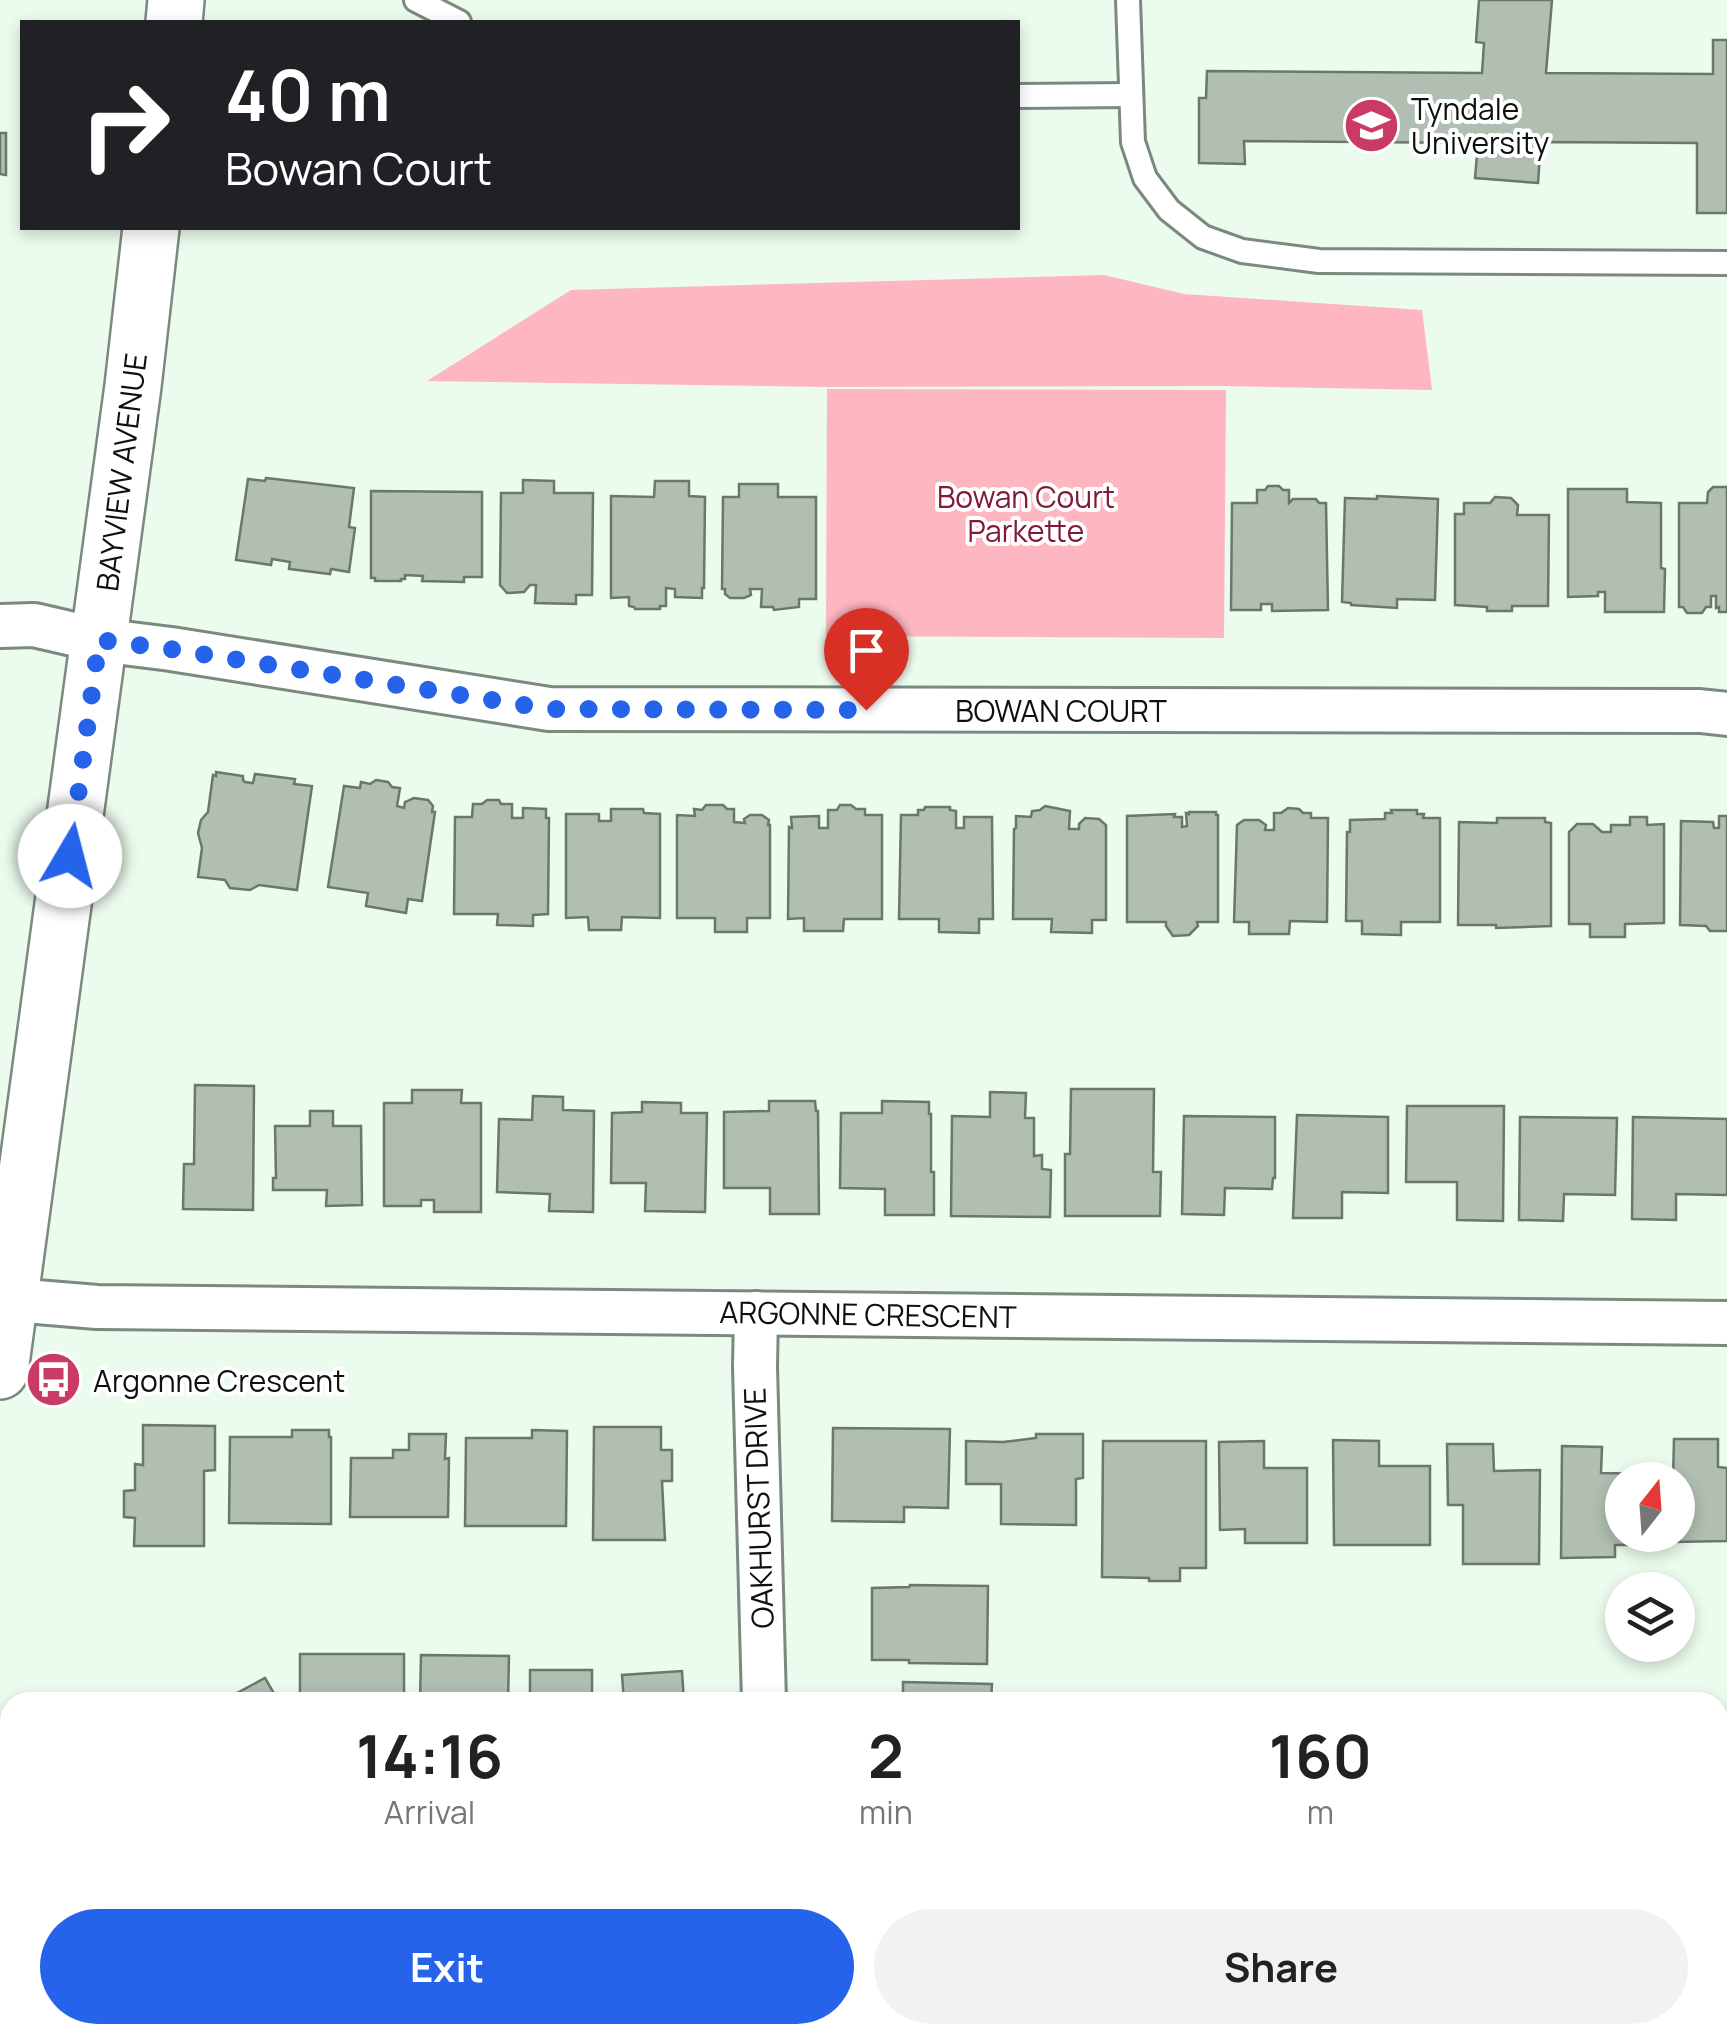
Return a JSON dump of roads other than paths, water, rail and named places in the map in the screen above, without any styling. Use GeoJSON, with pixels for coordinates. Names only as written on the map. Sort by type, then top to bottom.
{"type":"FeatureCollection","features":[{"type":"Feature","properties":{"kind":"main road","name":"BAYVIEW AVENUE"},"geometry":{"type":"LineString","coordinates":[[0,1371],[5,1300],[99,640],[151,230]]}},
{"type":"Feature","properties":{"kind":"street","name":"BOWAN COURT"},"geometry":{"type":"LineString","coordinates":[[0,626],[34,626],[99,640],[549,709],[1727,714]]}},
{"type":"Feature","properties":{"kind":"street","name":"ARGONNE CRESCENT"},"geometry":{"type":"LineString","coordinates":[[5,1300],[97,1308],[1727,1323]]}},
{"type":"Feature","properties":{"kind":"street","name":"OAKHURST DRIVE"},"geometry":{"type":"LineString","coordinates":[[756,1313],[754,1367],[764,1692]]}},
{"type":"Feature","properties":{"kind":"lane"},"geometry":{"type":"LineString","coordinates":[[416,0],[455,20]]}},
{"type":"Feature","properties":{"kind":"lane"},"geometry":{"type":"LineString","coordinates":[[1128,0],[1133,142],[1145,178],[1169,210],[1203,236],[1242,251],[1319,261],[1727,263]]}},
{"type":"Feature","properties":{"kind":"lane"},"geometry":{"type":"LineString","coordinates":[[1020,96],[1131,95]]}},
{"type":"Feature","properties":{"kind":"place","name":"Tyndale University"},"geometry":{"type":"Point","coordinates":[1372,125]}},
{"type":"Feature","properties":{"kind":"place","name":"Argonne Crescent"},"geometry":{"type":"Point","coordinates":[54,1380]}},
{"type":"Feature","properties":{"kind":"park label","name":"Bowan Court Parkette"},"geometry":{"type":"Point","coordinates":[1026,513]}}]}
